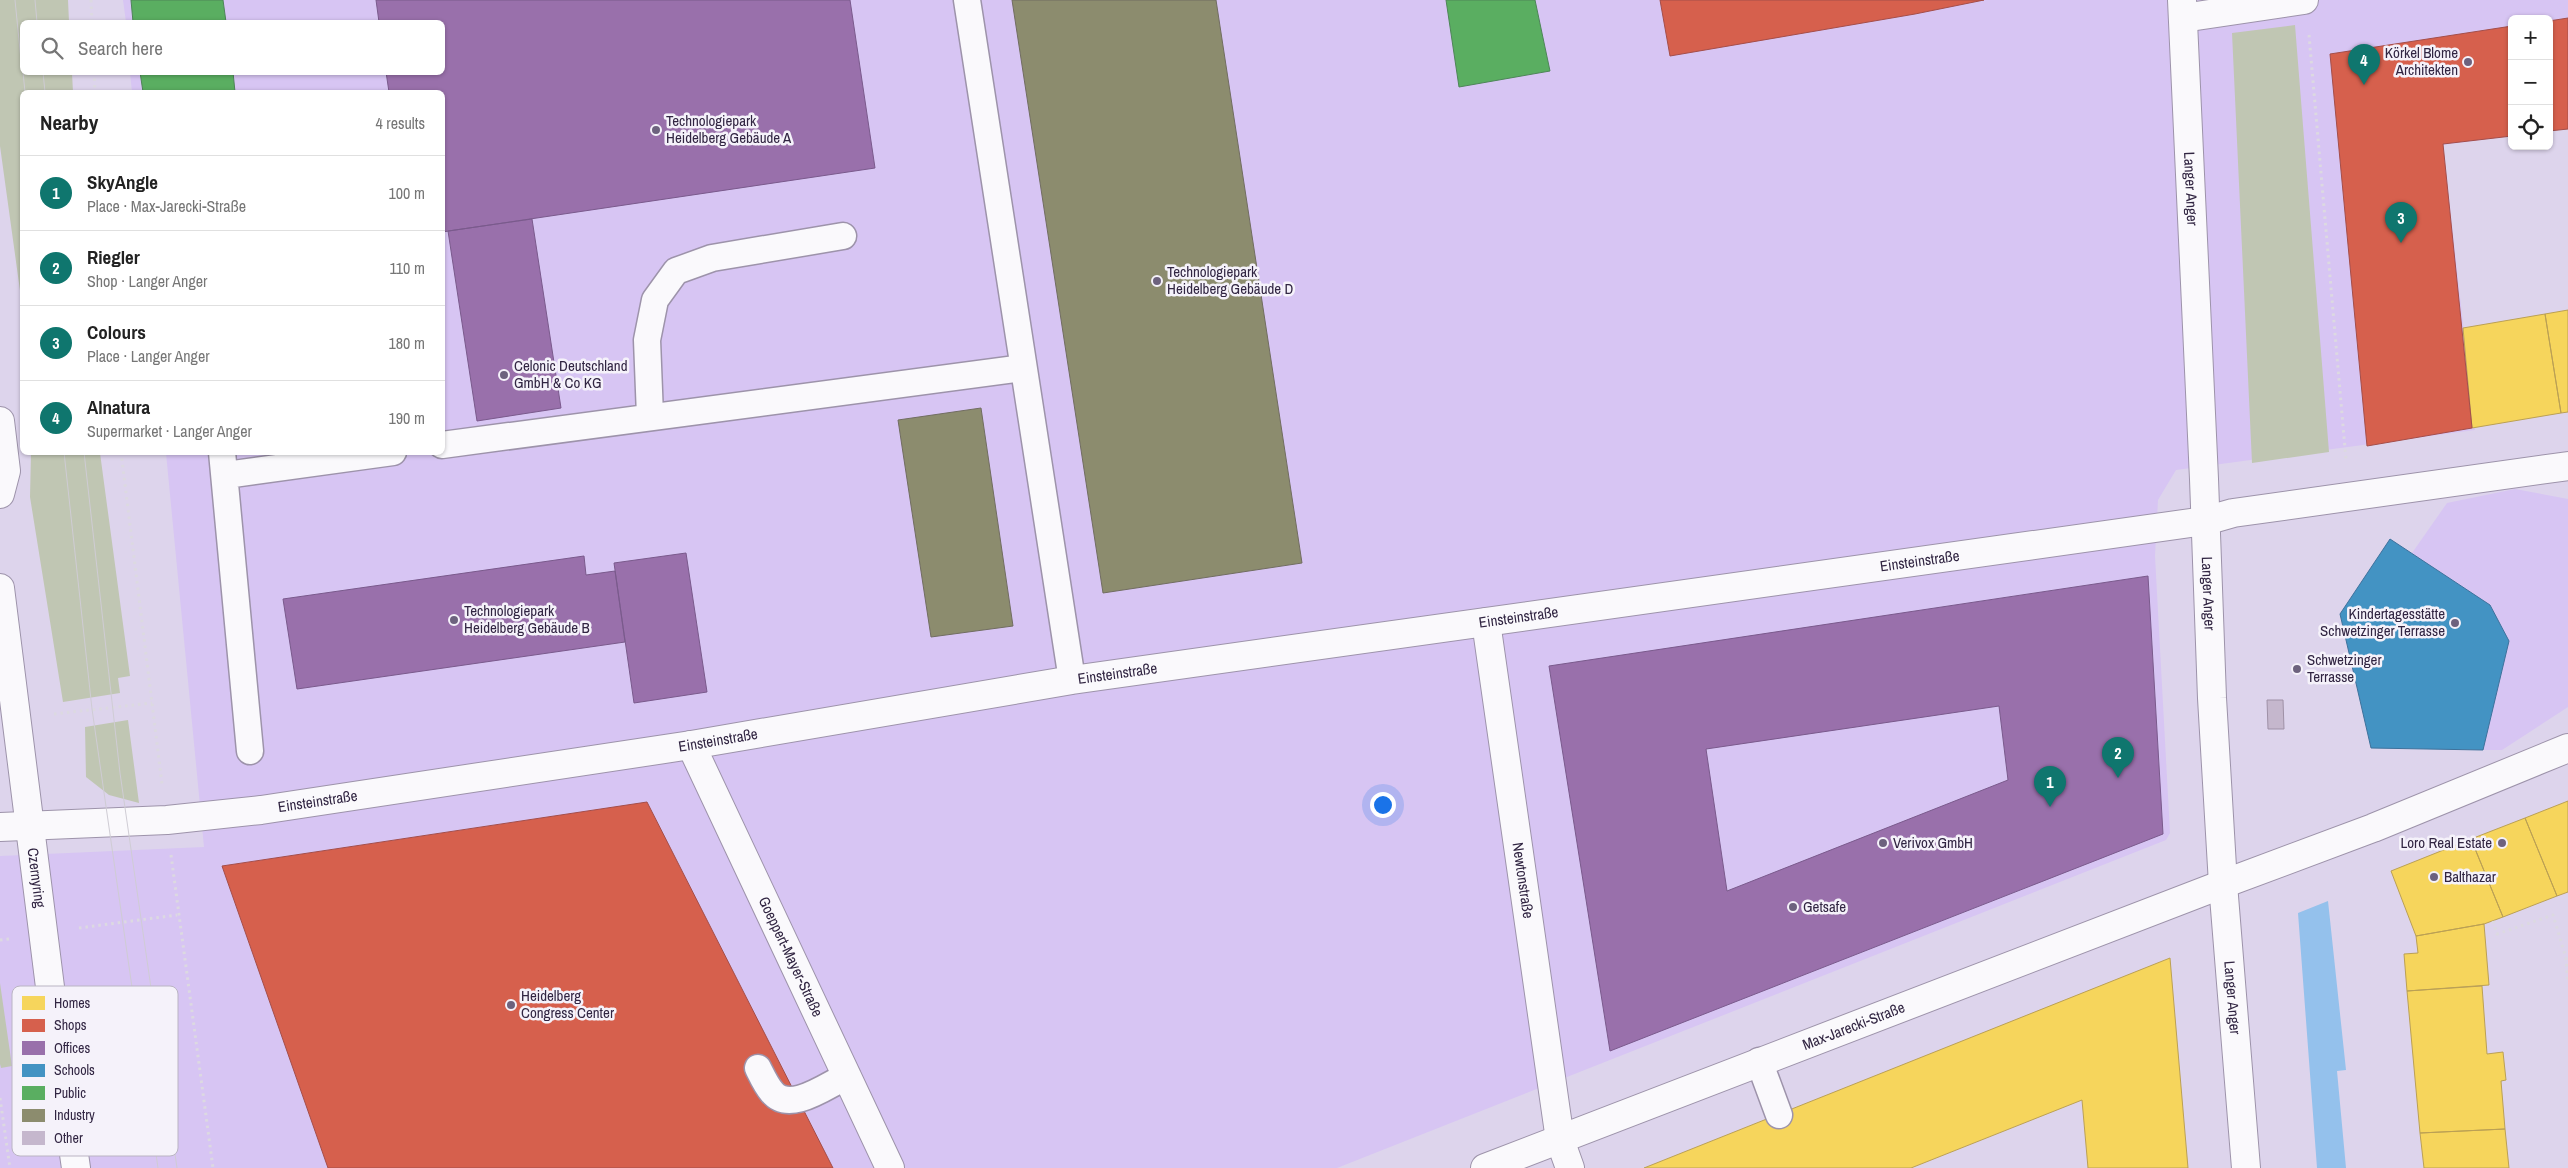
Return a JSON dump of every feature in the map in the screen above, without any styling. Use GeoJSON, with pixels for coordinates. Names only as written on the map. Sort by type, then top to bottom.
{"type":"FeatureCollection","features":[{"type":"Feature","properties":{"kind":"street","name":"Langer Anger"},"geometry":{"type":"LineString","coordinates":[[2246,1168],[2222,884],[2212,698],[2183,9],[2304,0]]}},
{"type":"Feature","properties":{"kind":"street"},"geometry":{"type":"LineString","coordinates":[[0,421],[6,471],[0,494]]}},
{"type":"Feature","properties":{"kind":"street"},"geometry":{"type":"LineString","coordinates":[[2205,521],[2233,513],[2349,495],[2568,466]]}},
{"type":"Feature","properties":{"kind":"street","name":"Einsteinstraße"},"geometry":{"type":"LineString","coordinates":[[0,827],[167,820],[261,810],[690,745],[1072,680],[2205,521]]}},
{"type":"Feature","properties":{"kind":"street","name":"Czernyring"},"geometry":{"type":"LineString","coordinates":[[0,588],[50,986]]}},
{"type":"Feature","properties":{"kind":"street","name":"Newtonstraße"},"geometry":{"type":"LineString","coordinates":[[1486,622],[1560,1140],[1570,1168]]}},
{"type":"Feature","properties":{"kind":"street","name":"Goeppert-Mayer-Straße"},"geometry":{"type":"LineString","coordinates":[[690,745],[890,1168]]}},
{"type":"Feature","properties":{"kind":"street"},"geometry":{"type":"LineString","coordinates":[[2222,884],[2373,828],[2568,748]]}},
{"type":"Feature","properties":{"kind":"street","name":"Max-Jarecki-Straße"},"geometry":{"type":"LineString","coordinates":[[1485,1168],[2222,884]]}},
{"type":"Feature","properties":{"kind":"lane"},"geometry":{"type":"LineString","coordinates":[[967,0],[1072,680]]}},
{"type":"Feature","properties":{"kind":"lane"},"geometry":{"type":"LineString","coordinates":[[650,416],[646,340],[655,300],[676,271],[712,258],[842,236]]}},
{"type":"Feature","properties":{"kind":"lane"},"geometry":{"type":"LineString","coordinates":[[445,446],[650,416],[1023,368]]}},
{"type":"Feature","properties":{"kind":"lane"},"geometry":{"type":"LineString","coordinates":[[250,751],[224,464],[357,455]]}},
{"type":"Feature","properties":{"kind":"lane"},"geometry":{"type":"LineString","coordinates":[[1759,1061],[1779,1115]]}},
{"type":"Feature","properties":{"kind":"lane"},"geometry":{"type":"LineString","coordinates":[[758,1068],[773,1093],[784,1100],[798,1100],[847,1076]]}},
{"type":"Feature","properties":{"kind":"path"},"geometry":{"type":"LineString","coordinates":[[91,0],[92,20]]}},
{"type":"Feature","properties":{"kind":"path"},"geometry":{"type":"LineString","coordinates":[[2308,29],[2349,495]]}},
{"type":"Feature","properties":{"kind":"path"},"geometry":{"type":"LineString","coordinates":[[94,75],[95,90]]}},
{"type":"Feature","properties":{"kind":"path"},"geometry":{"type":"LineString","coordinates":[[121,455],[178,914],[213,1168]]}},
{"type":"Feature","properties":{"kind":"path"},"geometry":{"type":"LineString","coordinates":[[17,719],[152,703]]}},
{"type":"Feature","properties":{"kind":"path"},"geometry":{"type":"LineString","coordinates":[[0,940],[178,914]]}},
{"type":"Feature","properties":{"kind":"path"},"geometry":{"type":"LineString","coordinates":[[2493,921],[2497,934],[2553,915],[2567,958],[2568,983]]}},
{"type":"Feature","properties":{"kind":"path"},"geometry":{"type":"LineString","coordinates":[[0,1098],[10,1168]]}},
{"type":"Feature","properties":{"kind":"shaded area"},"geometry":{"type":"Polygon","coordinates":[[[123,0],[2568,0],[2568,129],[2553,131],[2553,15],[2508,15],[2508,137],[2443,145],[2475,430],[2176,470],[2158,500],[2155,556],[2170,833],[2166,840],[1337,1168],[0,1168],[0,856],[204,847],[166,455],[445,455],[445,90],[132,90],[130,75],[445,75],[445,20],[126,20],[123,0]]]}},
{"type":"Feature","properties":{"kind":"shaded area","name":"Kindertagesstätte Schwetzinger Terrasse"},"geometry":{"type":"Polygon","coordinates":[[[2515,489],[2568,499],[2568,707],[2502,750],[2483,750],[2340,614],[2390,539],[2412,553],[2447,503],[2515,489]]]}},
{"type":"Feature","properties":{"kind":"green space"},"geometry":{"type":"Polygon","coordinates":[[[0,0],[68,0],[69,20],[20,20],[20,75],[72,75],[73,90],[20,90],[20,291],[0,146],[0,0]]]}},
{"type":"Feature","properties":{"kind":"green space"},"geometry":{"type":"Polygon","coordinates":[[[2295,25],[2329,452],[2252,463],[2232,33],[2295,25]]]}},
{"type":"Feature","properties":{"kind":"green space"},"geometry":{"type":"Polygon","coordinates":[[[31,455],[100,455],[130,676],[118,678],[120,693],[63,702],[30,497],[31,455]]]}},
{"type":"Feature","properties":{"kind":"green space"},"geometry":{"type":"Polygon","coordinates":[[[128,720],[139,803],[109,795],[86,777],[85,727],[128,720]]]}},
{"type":"Feature","properties":{"kind":"green space"},"geometry":{"type":"Polygon","coordinates":[[[0,983],[12,1066],[1,1068],[0,1064],[0,983]]]}},
{"type":"Feature","properties":{"kind":"water"},"geometry":{"type":"Polygon","coordinates":[[[2328,901],[2346,1070],[2337,1071],[2346,1168],[2317,1168],[2298,913],[2328,901]]]}},
{"type":"Feature","properties":{"kind":"building: Homes"},"geometry":{"type":"Polygon","coordinates":[[[2568,310],[2568,412],[2561,413],[2545,314],[2568,310]]]}},
{"type":"Feature","properties":{"kind":"building: Homes"},"geometry":{"type":"Polygon","coordinates":[[[2545,314],[2561,413],[2472,428],[2463,328],[2545,314]]]}},
{"type":"Feature","properties":{"kind":"building: Homes"},"geometry":{"type":"Polygon","coordinates":[[[2568,801],[2568,892],[2557,896],[2525,818],[2568,801]]]}},
{"type":"Feature","properties":{"kind":"building: Homes"},"geometry":{"type":"Polygon","coordinates":[[[2525,818],[2557,896],[2503,917],[2471,839],[2525,818]]]}},
{"type":"Feature","properties":{"kind":"building: Homes"},"geometry":{"type":"Polygon","coordinates":[[[2471,839],[2503,917],[2484,924],[2416,936],[2391,871],[2471,839]]]}},
{"type":"Feature","properties":{"kind":"building: Homes"},"geometry":{"type":"Polygon","coordinates":[[[2484,924],[2489,985],[2407,991],[2404,954],[2418,953],[2416,936],[2484,924]]]}},
{"type":"Feature","properties":{"kind":"building: Homes"},"geometry":{"type":"Polygon","coordinates":[[[2170,958],[2188,1168],[2088,1168],[2082,1100],[1911,1168],[1644,1168],[2170,958]]]}},
{"type":"Feature","properties":{"kind":"building: Homes"},"geometry":{"type":"Polygon","coordinates":[[[2482,986],[2487,1054],[2503,1052],[2506,1080],[2501,1081],[2505,1129],[2420,1133],[2407,991],[2482,986]]]}},
{"type":"Feature","properties":{"kind":"building: Homes"},"geometry":{"type":"Polygon","coordinates":[[[2505,1129],[2509,1168],[2424,1168],[2420,1133],[2505,1129]]]}},
{"type":"Feature","properties":{"kind":"building: Shops"},"geometry":{"type":"Polygon","coordinates":[[[1660,0],[1984,0],[1915,14],[1670,56],[1660,0]]]}},
{"type":"Feature","properties":{"kind":"building: Shops"},"geometry":{"type":"Polygon","coordinates":[[[2568,18],[2568,129],[2553,131],[2553,60],[2553,20],[2568,18]]]}},
{"type":"Feature","properties":{"kind":"building: Shops"},"geometry":{"type":"Polygon","coordinates":[[[2508,27],[2508,136],[2443,144],[2472,428],[2367,446],[2330,54],[2508,27]]]}},
{"type":"Feature","properties":{"kind":"building: Shops","name":"Heidelberg Congress Center"},"geometry":{"type":"Polygon","coordinates":[[[647,802],[833,1168],[328,1168],[222,866],[647,802]]]}},
{"type":"Feature","properties":{"kind":"building: Offices","name":"Technologiepark Heidelberg Gebäude A"},"geometry":{"type":"Polygon","coordinates":[[[376,0],[850,0],[875,168],[445,232],[445,90],[389,90],[386,75],[445,75],[445,20],[379,20],[376,0]]]}},
{"type":"Feature","properties":{"kind":"building: Offices"},"geometry":{"type":"Polygon","coordinates":[[[532,219],[561,408],[477,421],[448,231],[532,219]]]}},
{"type":"Feature","properties":{"kind":"building: Offices","name":"Technologiepark Heidelberg Gebäude B"},"geometry":{"type":"Polygon","coordinates":[[[686,553],[707,692],[634,703],[614,563],[686,553]]]}},
{"type":"Feature","properties":{"kind":"building: Offices","name":"Technologiepark Heidelberg Gebäude B"},"geometry":{"type":"Polygon","coordinates":[[[584,556],[586,575],[615,571],[625,642],[297,689],[283,599],[584,556]]]}},
{"type":"Feature","properties":{"kind":"building: Offices"},"geometry":{"type":"Polygon","coordinates":[[[2148,576],[2163,834],[1610,1051],[1549,666],[2148,576]],[[1999,706],[1706,749],[1727,891],[2008,780],[1999,706]]]}},
{"type":"Feature","properties":{"kind":"building: Schools"},"geometry":{"type":"Polygon","coordinates":[[[2390,539],[2490,605],[2509,641],[2483,750],[2371,748],[2340,614],[2390,539]]]}},
{"type":"Feature","properties":{"kind":"building: Public"},"geometry":{"type":"Polygon","coordinates":[[[131,0],[223,0],[226,20],[133,20],[131,0]]]}},
{"type":"Feature","properties":{"kind":"building: Public"},"geometry":{"type":"Polygon","coordinates":[[[1446,0],[1535,0],[1550,71],[1459,87],[1446,0]]]}},
{"type":"Feature","properties":{"kind":"building: Public"},"geometry":{"type":"Polygon","coordinates":[[[140,75],[233,75],[235,90],[143,90],[140,75]]]}},
{"type":"Feature","properties":{"kind":"building: Industry","name":"Technologiepark Heidelberg Gebäude D"},"geometry":{"type":"Polygon","coordinates":[[[1012,0],[1216,0],[1302,563],[1103,593],[1012,0]]]}},
{"type":"Feature","properties":{"kind":"building: Industry"},"geometry":{"type":"Polygon","coordinates":[[[981,408],[1013,626],[931,637],[898,420],[981,408]]]}},
{"type":"Feature","properties":{"kind":"building: Other"},"geometry":{"type":"Polygon","coordinates":[[[2267,700],[2283,700],[2284,729],[2268,729],[2267,700]]]}},
{"type":"Feature","properties":{"kind":"tram line"},"geometry":{"type":"LineString","coordinates":[[15,0],[20,50]]}},
{"type":"Feature","properties":{"kind":"tram line"},"geometry":{"type":"LineString","coordinates":[[35,0],[37,20]]}},
{"type":"Feature","properties":{"kind":"tram line"},"geometry":{"type":"LineString","coordinates":[[23,75],[25,90]]}},
{"type":"Feature","properties":{"kind":"tram line"},"geometry":{"type":"LineString","coordinates":[[43,75],[45,90]]}},
{"type":"Feature","properties":{"kind":"tram line"},"geometry":{"type":"LineString","coordinates":[[64,455],[92,709],[132,986]]}},
{"type":"Feature","properties":{"kind":"tram line"},"geometry":{"type":"LineString","coordinates":[[84,455],[120,773],[151,986]]}},
{"type":"Feature","properties":{"kind":"tram line"},"geometry":{"type":"LineString","coordinates":[[156,1156],[158,1168]]}},
{"type":"Feature","properties":{"kind":"tram line"},"geometry":{"type":"LineString","coordinates":[[175,1156],[177,1168]]}},
{"type":"Feature","properties":{"kind":"place","name":"Körkel Blome Architekten"},"geometry":{"type":"Point","coordinates":[2468,62]}},
{"type":"Feature","properties":{"kind":"place","name":"Alnatura"},"geometry":{"type":"Point","coordinates":[2364,85]}},
{"type":"Feature","properties":{"kind":"place","name":"Technologiepark Heidelberg Gebäude A"},"geometry":{"type":"Point","coordinates":[656,130]}},
{"type":"Feature","properties":{"kind":"place","name":"Colours"},"geometry":{"type":"Point","coordinates":[2401,243]}},
{"type":"Feature","properties":{"kind":"place","name":"Technologiepark Heidelberg Gebäude D"},"geometry":{"type":"Point","coordinates":[1157,281]}},
{"type":"Feature","properties":{"kind":"place","name":"Celonic Deutschland GmbH & Co KG"},"geometry":{"type":"Point","coordinates":[504,375]}},
{"type":"Feature","properties":{"kind":"place","name":"Technologiepark Heidelberg Gebäude B"},"geometry":{"type":"Point","coordinates":[454,620]}},
{"type":"Feature","properties":{"kind":"place","name":"Kindertagesstätte Schwetzinger Terrasse"},"geometry":{"type":"Point","coordinates":[2455,623]}},
{"type":"Feature","properties":{"kind":"place","name":"Schwetzinger Terrasse"},"geometry":{"type":"Point","coordinates":[2297,669]}},
{"type":"Feature","properties":{"kind":"place","name":"Riegler"},"geometry":{"type":"Point","coordinates":[2118,778]}},
{"type":"Feature","properties":{"kind":"place","name":"SkyAngle"},"geometry":{"type":"Point","coordinates":[2050,807]}},
{"type":"Feature","properties":{"kind":"place","name":"Verivox GmbH"},"geometry":{"type":"Point","coordinates":[1883,843]}},
{"type":"Feature","properties":{"kind":"place","name":"Loro Real Estate"},"geometry":{"type":"Point","coordinates":[2502,843]}},
{"type":"Feature","properties":{"kind":"place","name":"Balthazar"},"geometry":{"type":"Point","coordinates":[2434,877]}},
{"type":"Feature","properties":{"kind":"place","name":"Getsafe"},"geometry":{"type":"Point","coordinates":[1793,907]}},
{"type":"Feature","properties":{"kind":"place","name":"Heidelberg Congress Center"},"geometry":{"type":"Point","coordinates":[511,1005]}}]}
